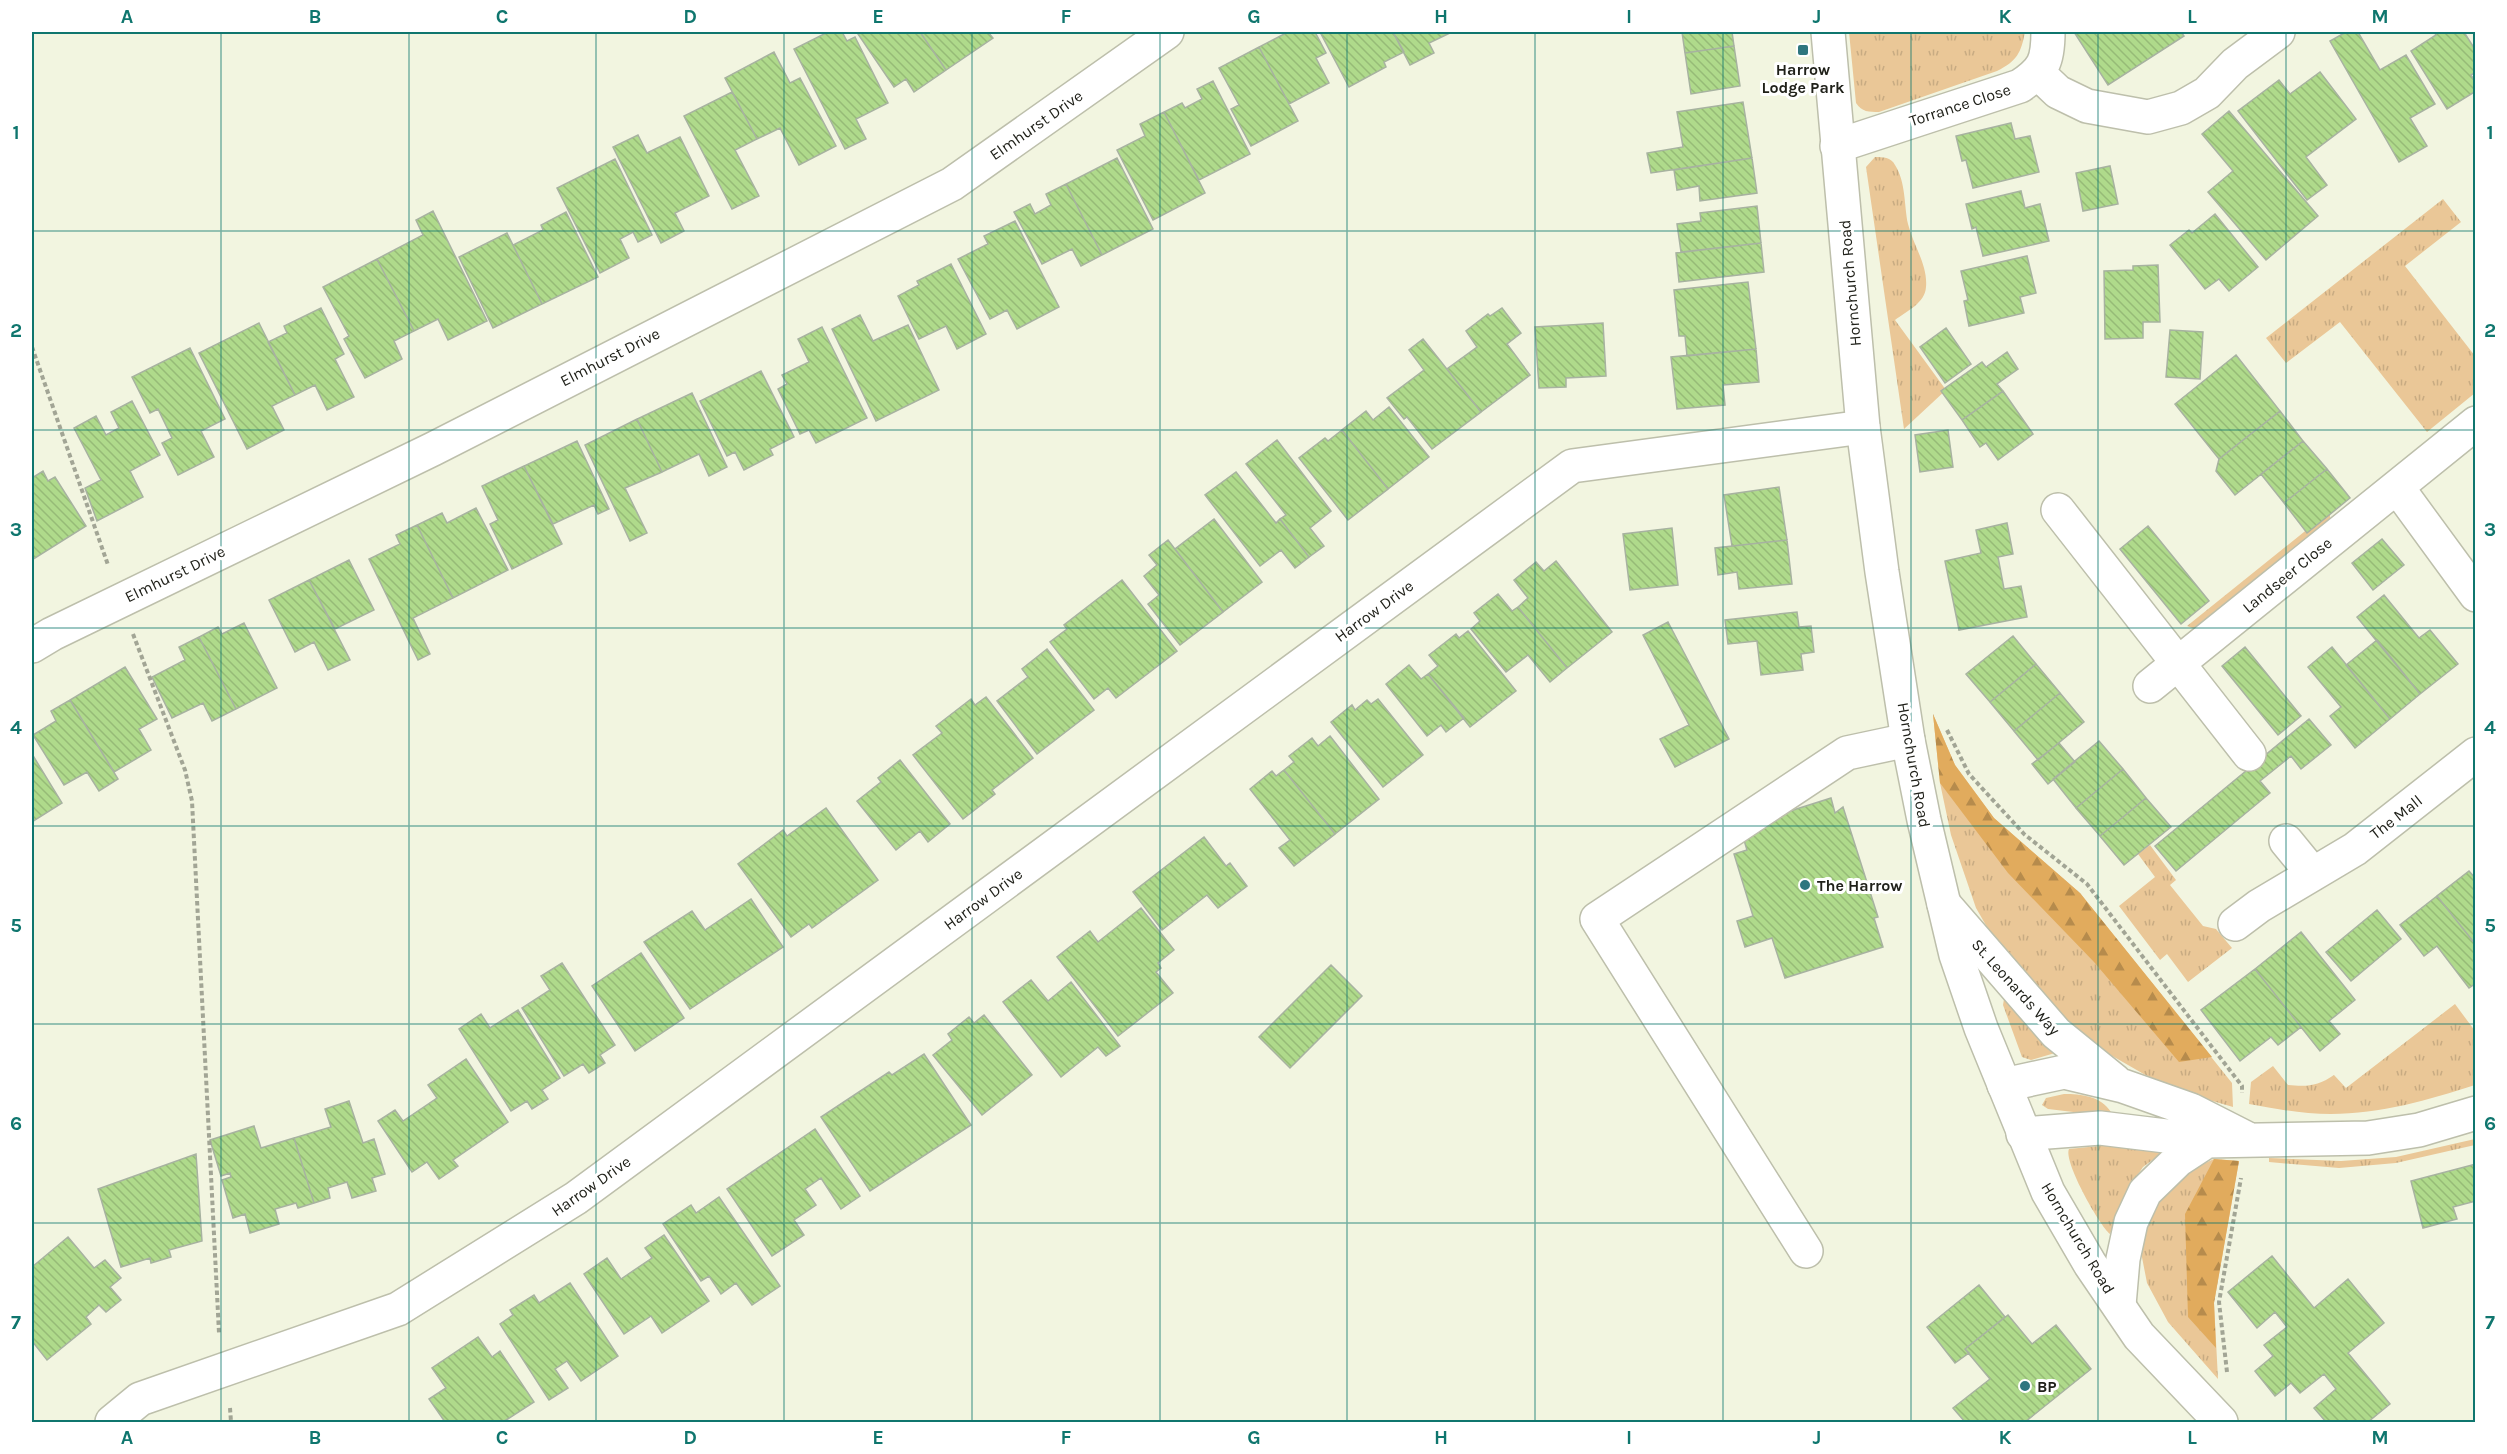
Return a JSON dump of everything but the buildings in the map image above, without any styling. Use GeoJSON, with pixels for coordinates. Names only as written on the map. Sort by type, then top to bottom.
{"type":"FeatureCollection","features":[{"type":"Feature","properties":{"kind":"street","name":"Elmhurst Drive"},"geometry":{"type":"LineString","coordinates":[[32,646],[120,600],[433,449],[952,184],[1167,32]]}},
{"type":"Feature","properties":{"kind":"street","name":"Hornchurch Road"},"geometry":{"type":"LineString","coordinates":[[1828,32],[1863,427],[1882,572],[1923,820],[1956,955],[2023,1134],[2048,1192],[2090,1264],[2139,1336],[2221,1422]]}},
{"type":"Feature","properties":{"kind":"street"},"geometry":{"type":"LineString","coordinates":[[2048,32],[2047,54],[2039,74],[2058,92],[2087,106],[2148,117],[2181,108],[2207,93],[2235,64],[2278,32]]}},
{"type":"Feature","properties":{"kind":"street","name":"Torrance Close"},"geometry":{"type":"LineString","coordinates":[[1837,146],[2020,86],[2039,74]]}},
{"type":"Feature","properties":{"kind":"street","name":"Landseer Close"},"geometry":{"type":"LineString","coordinates":[[2150,686],[2475,423]]}},
{"type":"Feature","properties":{"kind":"street","name":"Harrow Drive"},"geometry":{"type":"LineString","coordinates":[[112,1422],[140,1399],[398,1310],[576,1198],[1572,466],[1863,427]]}},
{"type":"Feature","properties":{"kind":"street"},"geometry":{"type":"LineString","coordinates":[[2397,487],[2475,595]]}},
{"type":"Feature","properties":{"kind":"street"},"geometry":{"type":"LineString","coordinates":[[2058,510],[2249,754]]}},
{"type":"Feature","properties":{"kind":"street"},"geometry":{"type":"LineString","coordinates":[[1806,1251],[1597,919],[1847,753],[1908,740]]}},
{"type":"Feature","properties":{"kind":"street","name":"The Mall"},"geometry":{"type":"LineString","coordinates":[[2235,924],[2355,849],[2475,754]]}},
{"type":"Feature","properties":{"kind":"street"},"geometry":{"type":"LineString","coordinates":[[2286,841],[2313,874]]}},
{"type":"Feature","properties":{"kind":"street","name":"St. Leonards Way"},"geometry":{"type":"LineString","coordinates":[[1944,904],[2056,1033],[2123,1086]]}},
{"type":"Feature","properties":{"kind":"street","name":"St. Leonards Way"},"geometry":{"type":"LineString","coordinates":[[2004,1085],[2064,1072],[2123,1086],[2191,1110],[2248,1139]]}},
{"type":"Feature","properties":{"kind":"street","name":"St. Leonards Way"},"geometry":{"type":"LineString","coordinates":[[2023,1134],[2100,1128],[2207,1141],[2368,1138],[2419,1130],[2475,1113]]}},
{"type":"Feature","properties":{"kind":"street"},"geometry":{"type":"LineString","coordinates":[[2119,1305],[2123,1259],[2131,1222],[2145,1192],[2178,1160],[2207,1141]]}},
{"type":"Feature","properties":{"kind":"path"},"geometry":{"type":"LineString","coordinates":[[32,347],[120,600],[185,770],[192,801],[219,1334],[227,1369],[231,1422]]}},
{"type":"Feature","properties":{"kind":"path"},"geometry":{"type":"LineString","coordinates":[[1945,726],[1969,774],[2024,834],[2087,884],[2242,1086],[2248,1139],[2219,1302],[2224,1361],[2229,1382]]}},
{"type":"Feature","properties":{"kind":"green space"},"geometry":{"type":"Polygon","coordinates":[[[1849,32],[2025,32],[2017,56],[1997,71],[1879,112],[1872,112],[1866,111],[1856,103],[1849,32]]]}},
{"type":"Feature","properties":{"kind":"green space"},"geometry":{"type":"Polygon","coordinates":[[[1875,157],[1891,160],[1899,172],[1910,232],[1923,263],[1926,279],[1925,293],[1922,298],[1895,320],[1946,390],[1904,429],[1866,167],[1875,157]]]}},
{"type":"Feature","properties":{"kind":"green space"},"geometry":{"type":"Polygon","coordinates":[[[2443,199],[2461,222],[2405,266],[2475,356],[2475,393],[2427,432],[2340,322],[2286,363],[2266,338],[2443,199]]]}},
{"type":"Feature","properties":{"kind":"green space"},"geometry":{"type":"Polygon","coordinates":[[[2330,511],[2330,527],[2195,629],[2187,626],[2330,511]]]}},
{"type":"Feature","properties":{"kind":"green space"},"geometry":{"type":"Polygon","coordinates":[[[1933,714],[1955,765],[1994,818],[2080,893],[2232,1083],[2233,1107],[2168,1088],[2081,1038],[2006,960],[1976,908],[1951,835],[1940,783],[1933,714]]]}},
{"type":"Feature","properties":{"kind":"green space"},"geometry":{"type":"Polygon","coordinates":[[[1933,714],[1955,765],[1994,818],[2080,893],[2212,1057],[2179,1062],[2094,962],[2008,873],[1940,783],[1933,714]]]}},
{"type":"Feature","properties":{"kind":"green space"},"geometry":{"type":"Polygon","coordinates":[[[2150,845],[2176,880],[2170,885],[2203,926],[2216,929],[2232,948],[2188,982],[2167,954],[2160,960],[2119,906],[2155,877],[2138,854],[2150,845]]]}},
{"type":"Feature","properties":{"kind":"green space"},"geometry":{"type":"Polygon","coordinates":[[[2004,999],[2007,999],[2055,1053],[2031,1060],[2022,1057],[2003,1005],[2004,999]]]}},
{"type":"Feature","properties":{"kind":"green space"},"geometry":{"type":"Polygon","coordinates":[[[2455,1004],[2475,1031],[2475,1085],[2440,1096],[2368,1112],[2310,1113],[2249,1104],[2251,1082],[2273,1066],[2288,1085],[2312,1085],[2334,1075],[2346,1088],[2455,1004]]]}},
{"type":"Feature","properties":{"kind":"green space"},"geometry":{"type":"Polygon","coordinates":[[[2064,1094],[2084,1095],[2096,1099],[2111,1112],[2107,1116],[2048,1109],[2042,1105],[2046,1098],[2064,1094]]]}},
{"type":"Feature","properties":{"kind":"green space"},"geometry":{"type":"Polygon","coordinates":[[[2475,1139],[2475,1145],[2396,1163],[2339,1168],[2269,1162],[2269,1158],[2341,1161],[2396,1157],[2475,1139]]]}},
{"type":"Feature","properties":{"kind":"green space"},"geometry":{"type":"Polygon","coordinates":[[[2108,1145],[2162,1150],[2162,1153],[2143,1167],[2127,1191],[2110,1234],[2083,1193],[2069,1156],[2069,1149],[2108,1145]]]}},
{"type":"Feature","properties":{"kind":"green space"},"geometry":{"type":"Polygon","coordinates":[[[2214,1159],[2239,1161],[2214,1303],[2218,1379],[2168,1322],[2147,1283],[2140,1247],[2151,1208],[2181,1174],[2214,1159]]]}},
{"type":"Feature","properties":{"kind":"green space"},"geometry":{"type":"Polygon","coordinates":[[[2214,1159],[2239,1161],[2214,1303],[2216,1348],[2188,1317],[2185,1214],[2214,1159]]]}},
{"type":"Feature","properties":{"kind":"place","name":"Harrow Lodge Park"},"geometry":{"type":"Point","coordinates":[1803,50]}},
{"type":"Feature","properties":{"kind":"place","name":"The Harrow"},"geometry":{"type":"Point","coordinates":[1805,885]}},
{"type":"Feature","properties":{"kind":"place","name":"BP"},"geometry":{"type":"Point","coordinates":[2025,1386]}}]}
